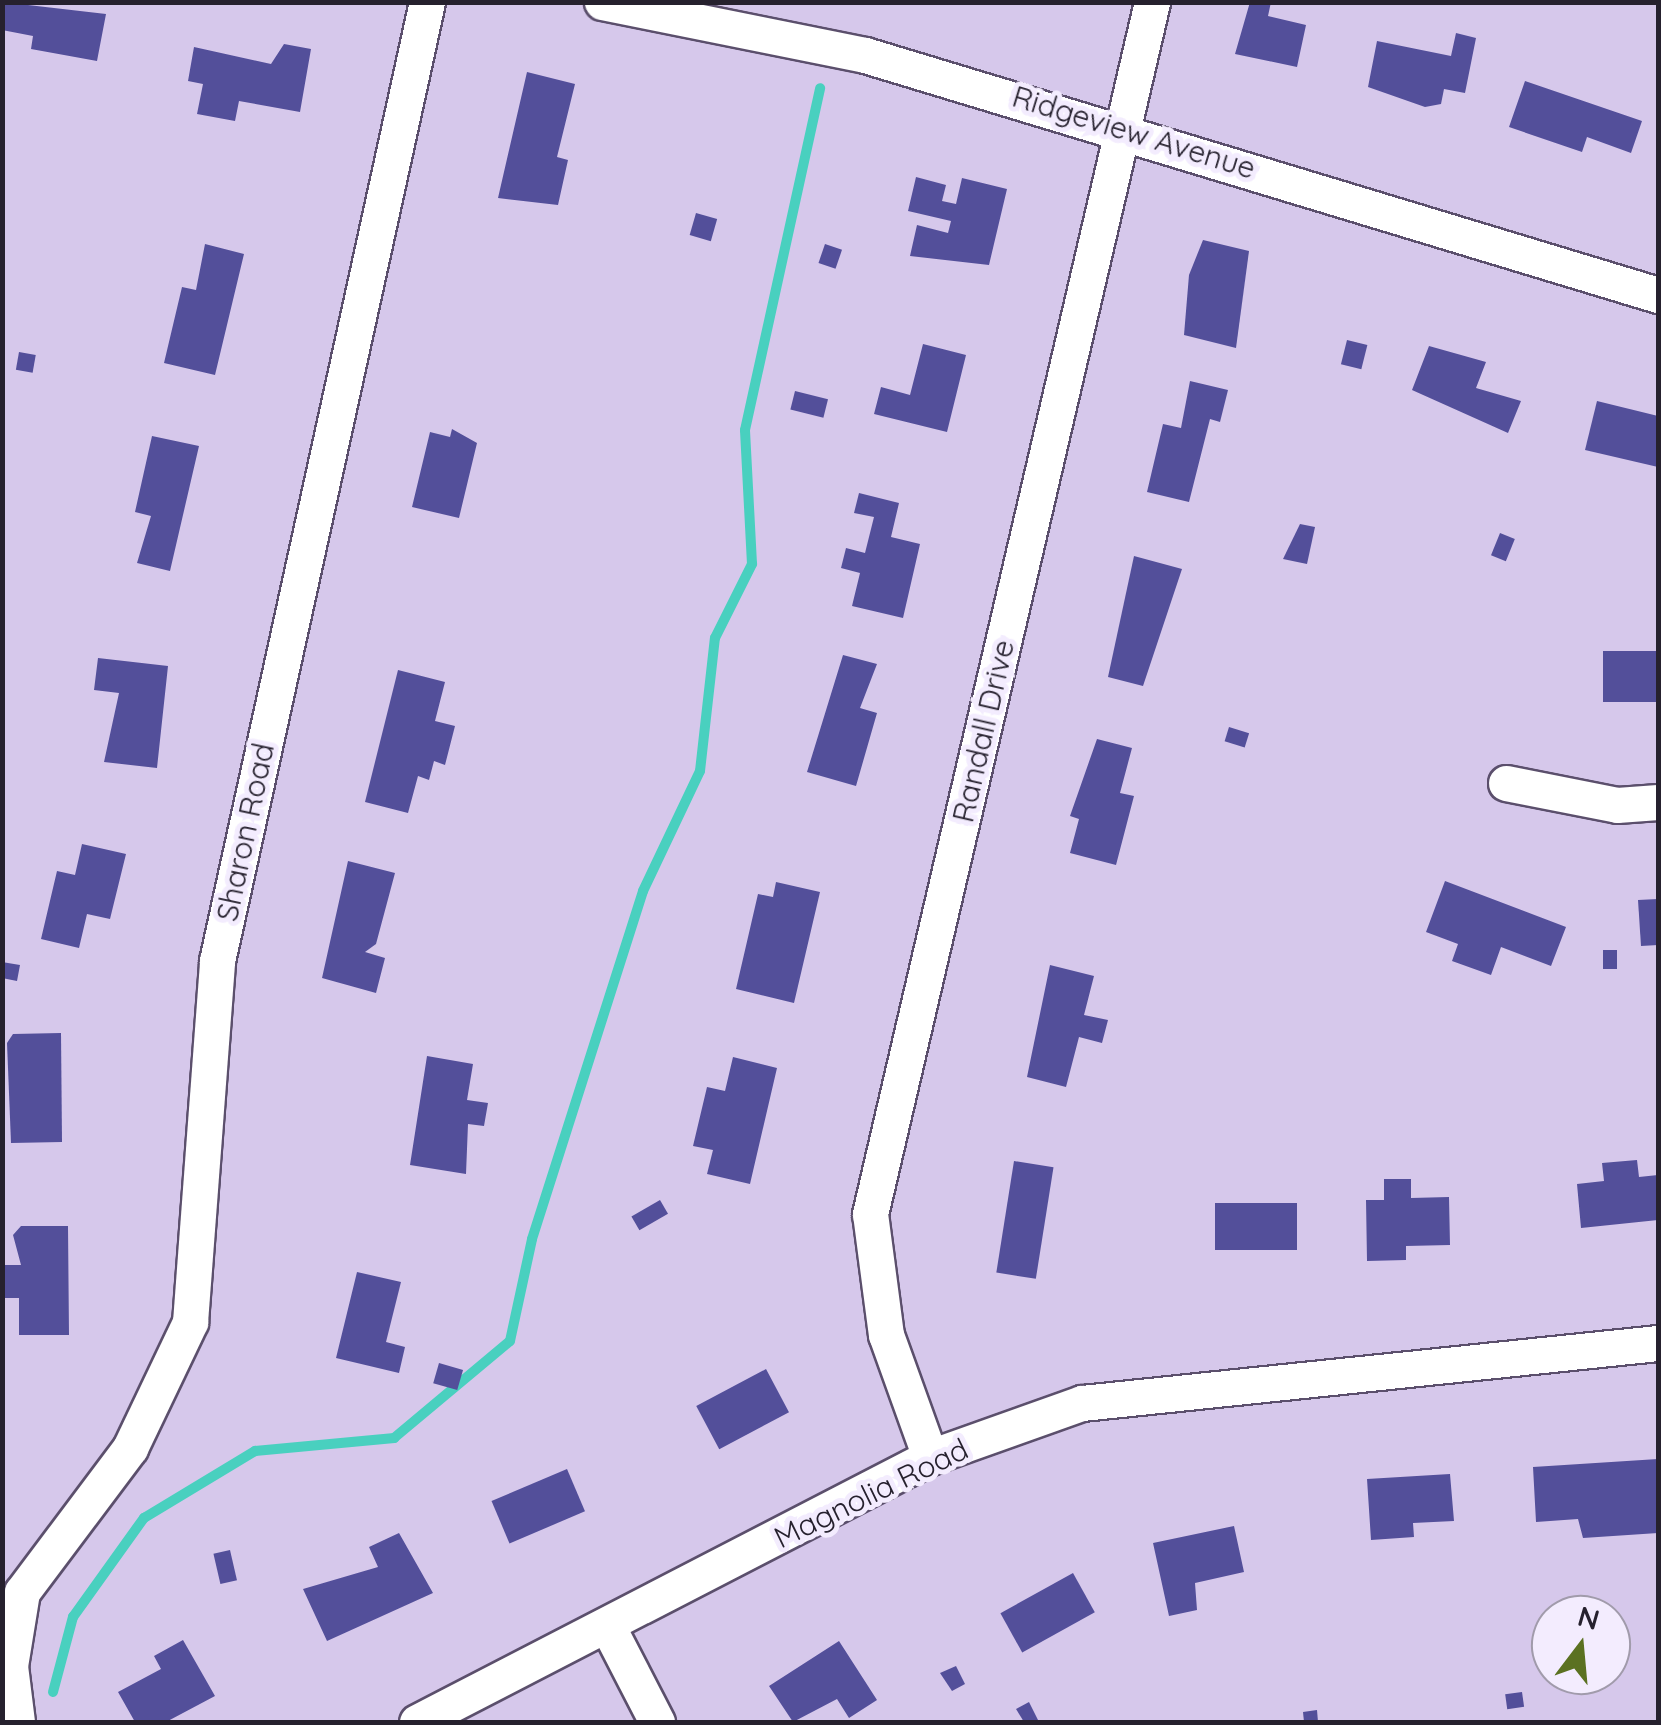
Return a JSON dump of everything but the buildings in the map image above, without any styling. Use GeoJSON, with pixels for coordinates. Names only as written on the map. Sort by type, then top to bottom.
{"type":"FeatureCollection","features":[{"type":"Feature","properties":{"kind":"street","name":"Sharon Road"},"geometry":{"type":"LineString","coordinates":[[17,1722],[13,1626],[41,1558],[130,1448],[190,1322],[217,960],[427,2]]}},
{"type":"Feature","properties":{"kind":"street","name":"Ridgeview Avenue"},"geometry":{"type":"LineString","coordinates":[[602,2],[865,55],[1123,126],[1658,295]]}},
{"type":"Feature","properties":{"kind":"street","name":"Randall Drive"},"geometry":{"type":"LineString","coordinates":[[930,1458],[886,1335],[870,1214],[1152,2]]}},
{"type":"Feature","properties":{"kind":"street"},"geometry":{"type":"LineString","coordinates":[[1506,783],[1617,805],[1658,802]]}},
{"type":"Feature","properties":{"kind":"street","name":"Magnolia Road"},"geometry":{"type":"LineString","coordinates":[[417,1722],[609,1628],[930,1458],[1082,1404],[1658,1343]]}},
{"type":"Feature","properties":{"kind":"street"},"geometry":{"type":"LineString","coordinates":[[609,1628],[657,1722]]}},
{"type":"Feature","properties":{"kind":"waterway"},"geometry":{"type":"LineString","coordinates":[[53,1692],[73,1617],[144,1518],[255,1451],[394,1438],[510,1341],[532,1239],[643,891],[700,771],[715,638],[752,564],[745,430],[820,88]]}}]}
